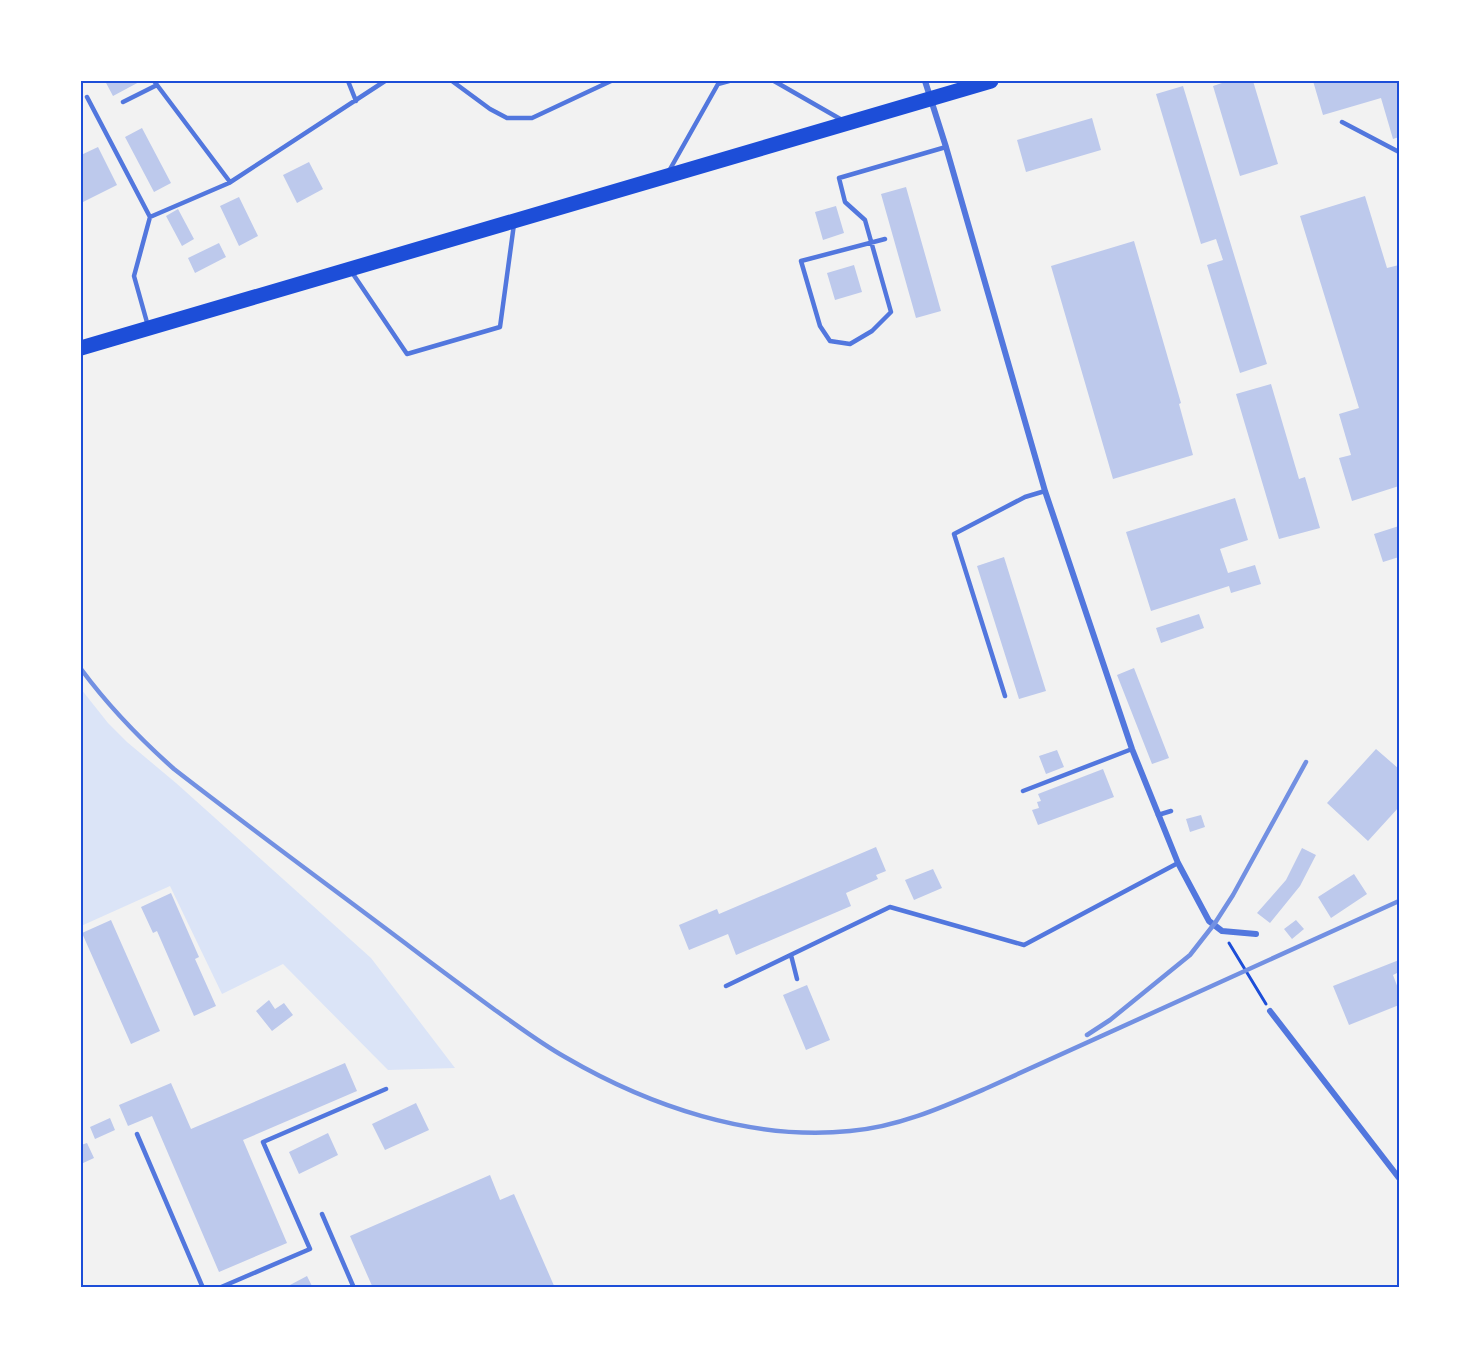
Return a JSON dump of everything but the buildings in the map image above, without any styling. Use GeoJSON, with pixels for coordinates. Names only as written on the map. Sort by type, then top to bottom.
{"type":"FeatureCollection","features":[{"type":"Feature","properties":{"kind":"main road"},"geometry":{"type":"LineString","coordinates":[[81,348],[991,81]]}},
{"type":"Feature","properties":{"kind":"street"},"geometry":{"type":"LineString","coordinates":[[925,81],[1046,491],[1132,749],[1178,862],[1209,921],[1222,931],[1256,934]]}},
{"type":"Feature","properties":{"kind":"street"},"geometry":{"type":"LineString","coordinates":[[1270,1011],[1399,1178]]}},
{"type":"Feature","properties":{"kind":"lane"},"geometry":{"type":"LineString","coordinates":[[348,81],[356,101]]}},
{"type":"Feature","properties":{"kind":"lane"},"geometry":{"type":"LineString","coordinates":[[150,216],[231,182],[386,81]]}},
{"type":"Feature","properties":{"kind":"lane"},"geometry":{"type":"LineString","coordinates":[[452,81],[498,113],[507,117],[532,118],[611,81]]}},
{"type":"Feature","properties":{"kind":"lane"},"geometry":{"type":"LineString","coordinates":[[665,176],[718,84],[729,81]]}},
{"type":"Feature","properties":{"kind":"lane"},"geometry":{"type":"LineString","coordinates":[[774,81],[847,123]]}},
{"type":"Feature","properties":{"kind":"lane"},"geometry":{"type":"LineString","coordinates":[[123,102],[156,83],[231,182]]}},
{"type":"Feature","properties":{"kind":"lane"},"geometry":{"type":"LineString","coordinates":[[87,97],[150,216],[134,276],[149,328]]}},
{"type":"Feature","properties":{"kind":"lane"},"geometry":{"type":"LineString","coordinates":[[1342,122],[1399,152]]}},
{"type":"Feature","properties":{"kind":"lane"},"geometry":{"type":"LineString","coordinates":[[885,239],[872,243],[801,261],[820,327],[830,341],[850,344],[872,331],[891,312],[872,243],[865,220],[845,202],[839,178],[946,147]]}},
{"type":"Feature","properties":{"kind":"lane"},"geometry":{"type":"LineString","coordinates":[[351,270],[407,354],[500,327],[514,221]]}},
{"type":"Feature","properties":{"kind":"lane"},"geometry":{"type":"LineString","coordinates":[[1005,696],[954,534],[1025,497],[1046,491]]}},
{"type":"Feature","properties":{"kind":"lane"},"geometry":{"type":"LineString","coordinates":[[1023,790],[1132,749]]}},
{"type":"Feature","properties":{"kind":"lane"},"geometry":{"type":"LineString","coordinates":[[1158,815],[1171,811]]}},
{"type":"Feature","properties":{"kind":"lane"},"geometry":{"type":"LineString","coordinates":[[726,986],[890,908],[1024,945],[1178,862]]}},
{"type":"Feature","properties":{"kind":"lane"},"geometry":{"type":"LineString","coordinates":[[791,955],[797,979]]}},
{"type":"Feature","properties":{"kind":"lane"},"geometry":{"type":"LineString","coordinates":[[219,1288],[310,1249],[263,1142],[386,1089]]}},
{"type":"Feature","properties":{"kind":"lane"},"geometry":{"type":"LineString","coordinates":[[137,1134],[203,1288]]}},
{"type":"Feature","properties":{"kind":"lane"},"geometry":{"type":"LineString","coordinates":[[322,1214],[352,1287]]}},
{"type":"Feature","properties":{"kind":"path"},"geometry":{"type":"LineString","coordinates":[[1222,931],[1270,1011]]}},
{"type":"Feature","properties":{"kind":"shaded area"},"geometry":{"type":"Polygon","coordinates":[[[81,689],[108,723],[127,742],[371,958],[455,1068],[388,1070],[283,964],[222,994],[170,886],[81,926],[81,689]]]}},
{"type":"Feature","properties":{"kind":"railway"},"geometry":{"type":"LineString","coordinates":[[81,669],[124,721],[174,769],[529,1034],[597,1075],[631,1091],[666,1105],[738,1125],[776,1131],[813,1133],[868,1129],[903,1121],[987,1088],[1399,901]]}},
{"type":"Feature","properties":{"kind":"railway"},"geometry":{"type":"LineString","coordinates":[[1087,1035],[1110,1020],[1190,955],[1233,895],[1306,762]]}}]}
